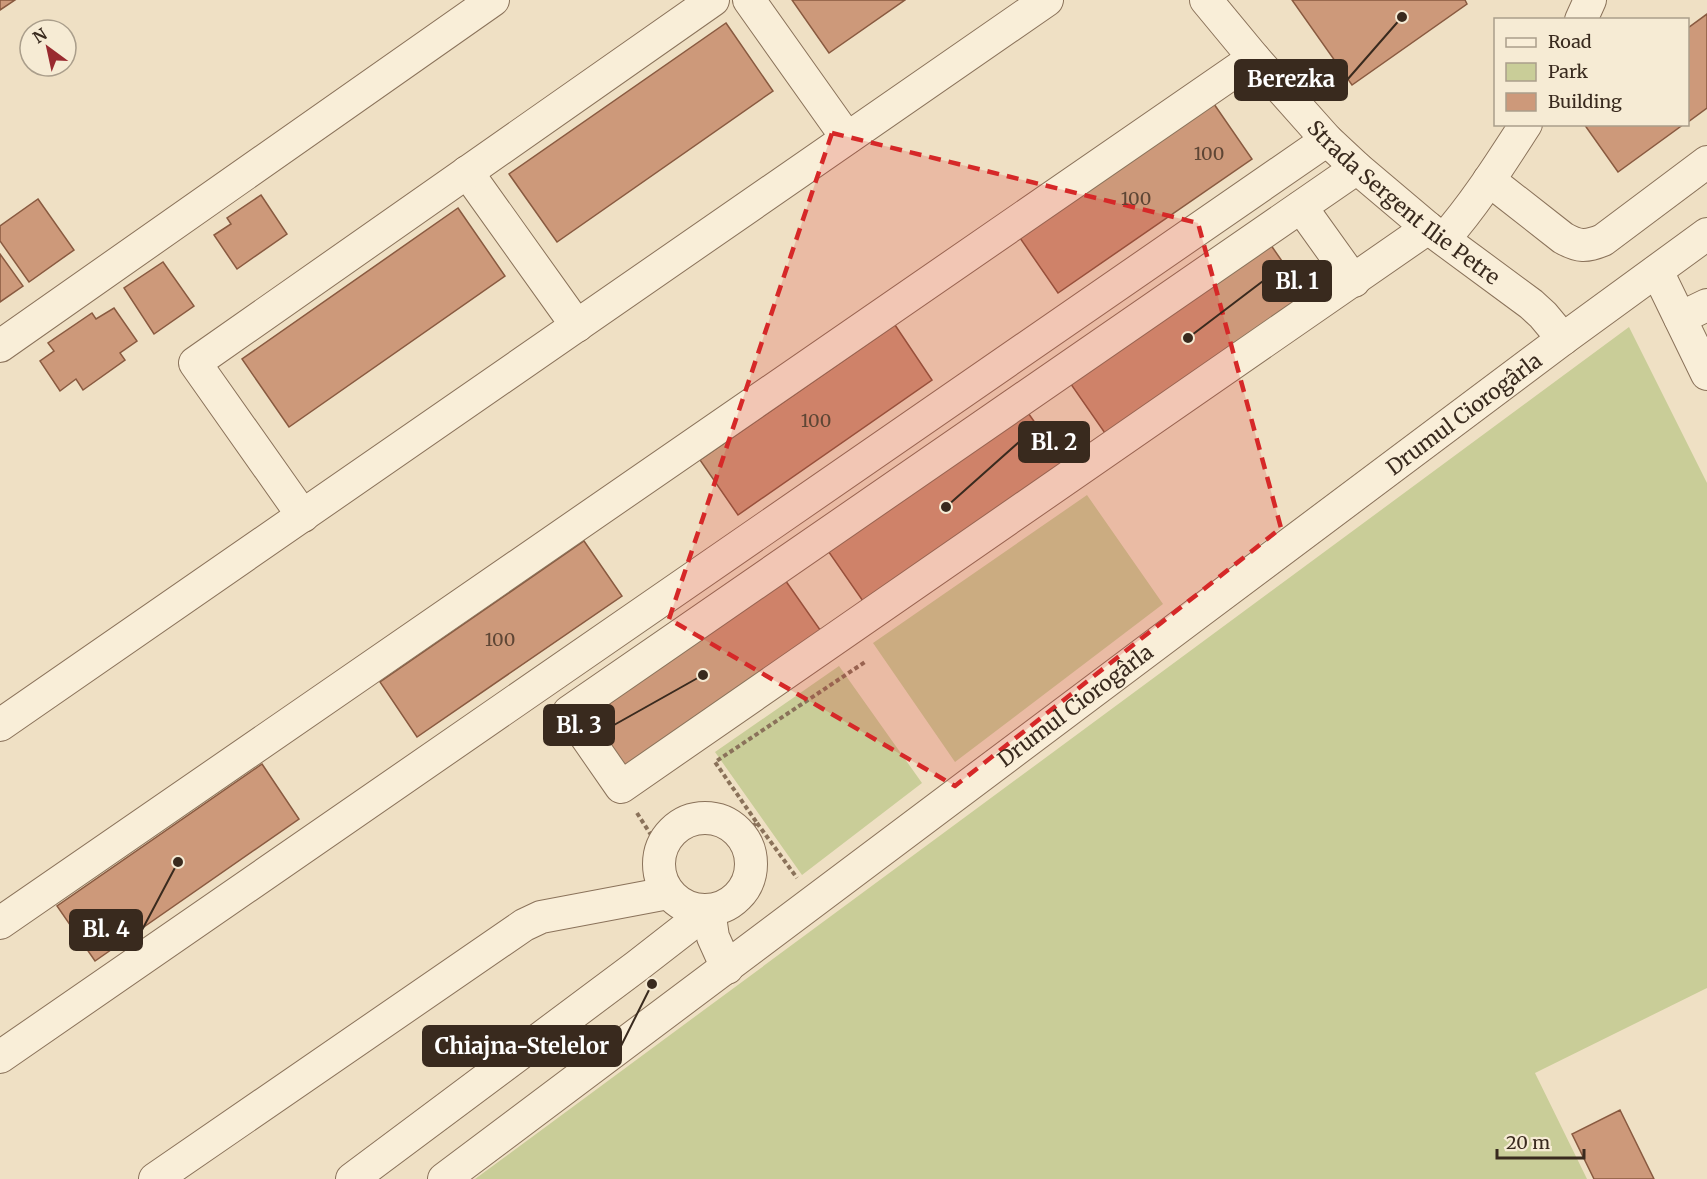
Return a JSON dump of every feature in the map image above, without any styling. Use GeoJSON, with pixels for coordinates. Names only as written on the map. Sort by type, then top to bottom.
{"type":"FeatureCollection","features":[{"type":"Feature","properties":{"kind":"street"},"geometry":{"type":"LineString","coordinates":[[0,346],[494,0]]}},
{"type":"Feature","properties":{"kind":"street"},"geometry":{"type":"LineString","coordinates":[[303,516],[195,363],[713,0]]}},
{"type":"Feature","properties":{"kind":"street"},"geometry":{"type":"LineString","coordinates":[[749,0],[848,138]]}},
{"type":"Feature","properties":{"kind":"street"},"geometry":{"type":"LineString","coordinates":[[0,725],[1047,0]]}},
{"type":"Feature","properties":{"kind":"street","name":"Strada Sergent Ilie Petre"},"geometry":{"type":"LineString","coordinates":[[1206,0],[1327,140],[1436,234],[1531,304],[1563,339]]}},
{"type":"Feature","properties":{"kind":"street"},"geometry":{"type":"LineString","coordinates":[[1582,18],[1590,0]]}},
{"type":"Feature","properties":{"kind":"street"},"geometry":{"type":"LineString","coordinates":[[0,923],[1254,58]]}},
{"type":"Feature","properties":{"kind":"street"},"geometry":{"type":"LineString","coordinates":[[1357,168],[569,712],[621,787],[1354,281],[1456,225],[1525,126]]}},
{"type":"Feature","properties":{"kind":"street"},"geometry":{"type":"LineString","coordinates":[[0,1057],[1327,140]]}},
{"type":"Feature","properties":{"kind":"street"},"geometry":{"type":"LineString","coordinates":[[1489,180],[1563,238],[1575,245],[1589,245],[1603,240],[1707,162]]}},
{"type":"Feature","properties":{"kind":"street"},"geometry":{"type":"LineString","coordinates":[[467,172],[577,326]]}},
{"type":"Feature","properties":{"kind":"street"},"geometry":{"type":"LineString","coordinates":[[1301,207],[1354,281]]}},
{"type":"Feature","properties":{"kind":"street","name":"Drumul Ciorogârla"},"geometry":{"type":"LineString","coordinates":[[444,1179],[1563,339],[1707,234]]}},
{"type":"Feature","properties":{"kind":"street"},"geometry":{"type":"LineString","coordinates":[[1657,271],[1694,311],[1707,374]]}},
{"type":"Feature","properties":{"kind":"street"},"geometry":{"type":"LineString","coordinates":[[708,818],[723,821],[736,829],[749,829],[745,841],[751,856],[751,871],[746,885],[737,898],[724,906],[698,910],[686,907],[668,893],[661,880],[658,864],[660,849],[679,825],[693,819],[708,818]]}},
{"type":"Feature","properties":{"kind":"street"},"geometry":{"type":"LineString","coordinates":[[155,1179],[524,925],[541,917],[668,893]]}},
{"type":"Feature","properties":{"kind":"street"},"geometry":{"type":"LineString","coordinates":[[709,910],[713,936],[727,968]]}},
{"type":"Feature","properties":{"kind":"street"},"geometry":{"type":"LineString","coordinates":[[352,1179],[628,974],[709,910]]}},
{"type":"Feature","properties":{"kind":"path"},"geometry":{"type":"LineString","coordinates":[[814,901],[749,829],[715,762],[865,662]]}},
{"type":"Feature","properties":{"kind":"path"},"geometry":{"type":"LineString","coordinates":[[621,787],[660,849]]}},
{"type":"Feature","properties":{"kind":"highlighted area"},"geometry":{"type":"Polygon","coordinates":[[[832,133],[1198,223],[1281,528],[955,786],[669,619],[832,133]]]}},
{"type":"Feature","properties":{"kind":"green space"},"geometry":{"type":"Polygon","coordinates":[[[1629,327],[1707,483],[1707,988],[1535,1073],[1587,1179],[475,1179],[1629,327]]]}},
{"type":"Feature","properties":{"kind":"green space"},"geometry":{"type":"Polygon","coordinates":[[[1087,495],[1163,604],[955,762],[873,643],[1087,495]]]}},
{"type":"Feature","properties":{"kind":"green space"},"geometry":{"type":"Polygon","coordinates":[[[839,666],[922,783],[802,875],[715,752],[839,666]]]}},
{"type":"Feature","properties":{"kind":"building"},"geometry":{"type":"Polygon","coordinates":[[[0,0],[15,0],[0,10],[0,0]]]}},
{"type":"Feature","properties":{"kind":"building"},"geometry":{"type":"Polygon","coordinates":[[[792,0],[905,0],[829,53],[792,0]]]}},
{"type":"Feature","properties":{"kind":"building"},"geometry":{"type":"Polygon","coordinates":[[[1292,0],[1465,0],[1467,4],[1352,85],[1292,0]]]}},
{"type":"Feature","properties":{"kind":"building"},"geometry":{"type":"Polygon","coordinates":[[[1707,14],[1707,108],[1689,121],[1689,27],[1707,14]]]}},
{"type":"Feature","properties":{"kind":"building"},"geometry":{"type":"Polygon","coordinates":[[[726,23],[773,91],[557,242],[509,174],[726,23]]]}},
{"type":"Feature","properties":{"kind":"building"},"geometry":{"type":"Polygon","coordinates":[[[1214,104],[1252,159],[1058,293],[1020,238],[1214,104]]]}},
{"type":"Feature","properties":{"kind":"building"},"geometry":{"type":"Polygon","coordinates":[[[1585,126],[1681,126],[1618,172],[1585,126]]]}},
{"type":"Feature","properties":{"kind":"building"},"geometry":{"type":"Polygon","coordinates":[[[261,195],[287,234],[237,269],[214,235],[231,224],[227,218],[261,195]]]}},
{"type":"Feature","properties":{"kind":"building"},"geometry":{"type":"Polygon","coordinates":[[[38,199],[74,250],[29,282],[0,241],[0,226],[38,199]]]}},
{"type":"Feature","properties":{"kind":"building"},"geometry":{"type":"Polygon","coordinates":[[[458,208],[505,276],[289,427],[242,359],[458,208]]]}},
{"type":"Feature","properties":{"kind":"building"},"geometry":{"type":"Polygon","coordinates":[[[1268,241],[1307,297],[1107,436],[1068,380],[1268,241]]]}},
{"type":"Feature","properties":{"kind":"building"},"geometry":{"type":"Polygon","coordinates":[[[0,254],[23,286],[0,302],[0,254]]]}},
{"type":"Feature","properties":{"kind":"building"},"geometry":{"type":"Polygon","coordinates":[[[163,262],[194,306],[154,334],[124,288],[163,262]]]}},
{"type":"Feature","properties":{"kind":"building"},"geometry":{"type":"Polygon","coordinates":[[[114,308],[137,341],[120,353],[125,360],[83,390],[76,379],[60,391],[40,361],[54,351],[48,343],[92,313],[96,319],[114,308]]]}},
{"type":"Feature","properties":{"kind":"building"},"geometry":{"type":"Polygon","coordinates":[[[895,325],[932,380],[738,515],[700,460],[895,325]]]}},
{"type":"Feature","properties":{"kind":"building"},"geometry":{"type":"Polygon","coordinates":[[[1026,410],[1065,465],[865,604],[826,548],[1026,410]]]}},
{"type":"Feature","properties":{"kind":"building"},"geometry":{"type":"Polygon","coordinates":[[[584,541],[622,596],[417,737],[380,682],[584,541]]]}},
{"type":"Feature","properties":{"kind":"building"},"geometry":{"type":"Polygon","coordinates":[[[783,577],[823,634],[623,773],[584,716],[783,577]]]}},
{"type":"Feature","properties":{"kind":"building"},"geometry":{"type":"Polygon","coordinates":[[[262,764],[299,819],[95,961],[57,906],[262,764]]]}},
{"type":"Feature","properties":{"kind":"building"},"geometry":{"type":"Polygon","coordinates":[[[1620,1110],[1654,1179],[1594,1179],[1572,1134],[1620,1110]]]}},
{"type":"Feature","properties":{"kind":"place","name":"Berezka"},"geometry":{"type":"Point","coordinates":[1402,17]}},
{"type":"Feature","properties":{"kind":"place","name":"Bl. 1"},"geometry":{"type":"Point","coordinates":[1188,338]}},
{"type":"Feature","properties":{"kind":"place","name":"Bl. 2"},"geometry":{"type":"Point","coordinates":[946,507]}},
{"type":"Feature","properties":{"kind":"place","name":"Bl. 3"},"geometry":{"type":"Point","coordinates":[703,675]}},
{"type":"Feature","properties":{"kind":"place","name":"Bl. 4"},"geometry":{"type":"Point","coordinates":[178,862]}},
{"type":"Feature","properties":{"kind":"place","name":"Chiajna-Stelelor"},"geometry":{"type":"Point","coordinates":[652,984]}}]}
